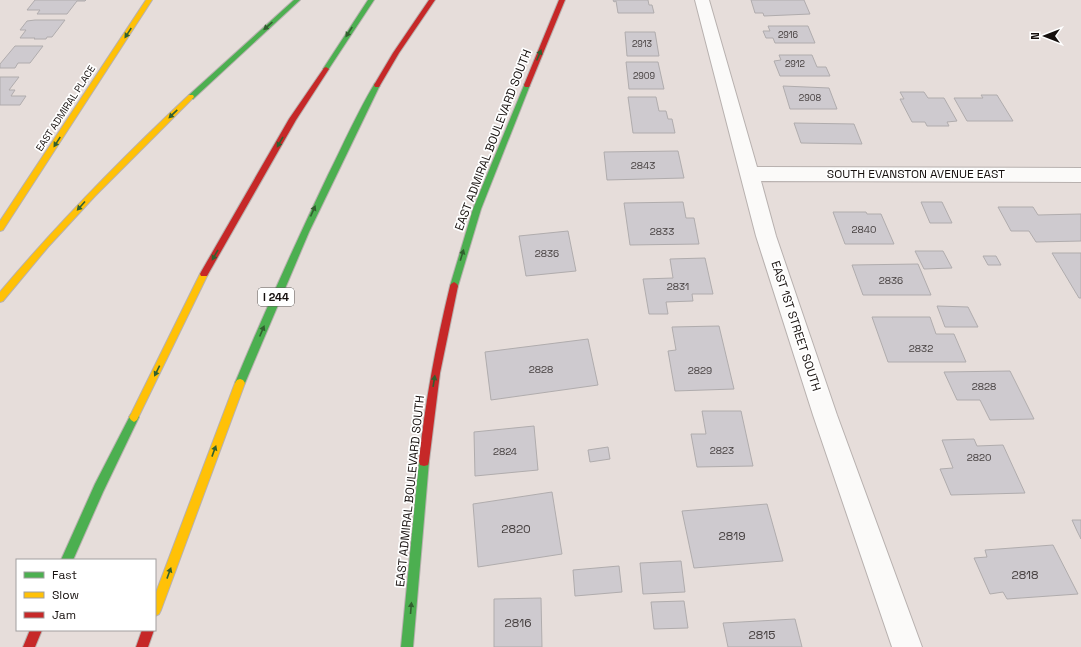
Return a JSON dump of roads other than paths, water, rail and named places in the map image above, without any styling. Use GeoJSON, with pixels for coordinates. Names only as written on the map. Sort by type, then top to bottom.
{"type":"FeatureCollection","features":[{"type":"Feature","properties":{"kind":"main road","name":"EAST ADMIRAL PLACE"},"geometry":{"type":"LineString","coordinates":[[0,228],[149,0]]}},
{"type":"Feature","properties":{"kind":"main road"},"geometry":{"type":"LineString","coordinates":[[0,298],[105,180],[197,91],[297,0]]}},
{"type":"Feature","properties":{"kind":"main road"},"geometry":{"type":"LineString","coordinates":[[67,559],[99,488],[209,264],[293,119],[371,0]]}},
{"type":"Feature","properties":{"kind":"main road","name":"I 244"},"geometry":{"type":"LineString","coordinates":[[156,607],[233,400],[314,208],[377,84],[432,0]]}},
{"type":"Feature","properties":{"kind":"main road","name":"EAST ADMIRAL BOULEVARD SOUTH"},"geometry":{"type":"LineString","coordinates":[[407,647],[426,435],[441,341],[461,256],[484,189],[562,0]]}},
{"type":"Feature","properties":{"kind":"main road"},"geometry":{"type":"LineString","coordinates":[[29,647],[36,631]]}},
{"type":"Feature","properties":{"kind":"main road"},"geometry":{"type":"LineString","coordinates":[[142,647],[148,631]]}},
{"type":"Feature","properties":{"kind":"street","name":"EAST 1ST STREET SOUTH"},"geometry":{"type":"LineString","coordinates":[[702,0],[766,236],[791,314],[907,647]]}},
{"type":"Feature","properties":{"kind":"street","name":"SOUTH EVANSTON AVENUE EAST"},"geometry":{"type":"LineString","coordinates":[[750,174],[1081,175]]}}]}
